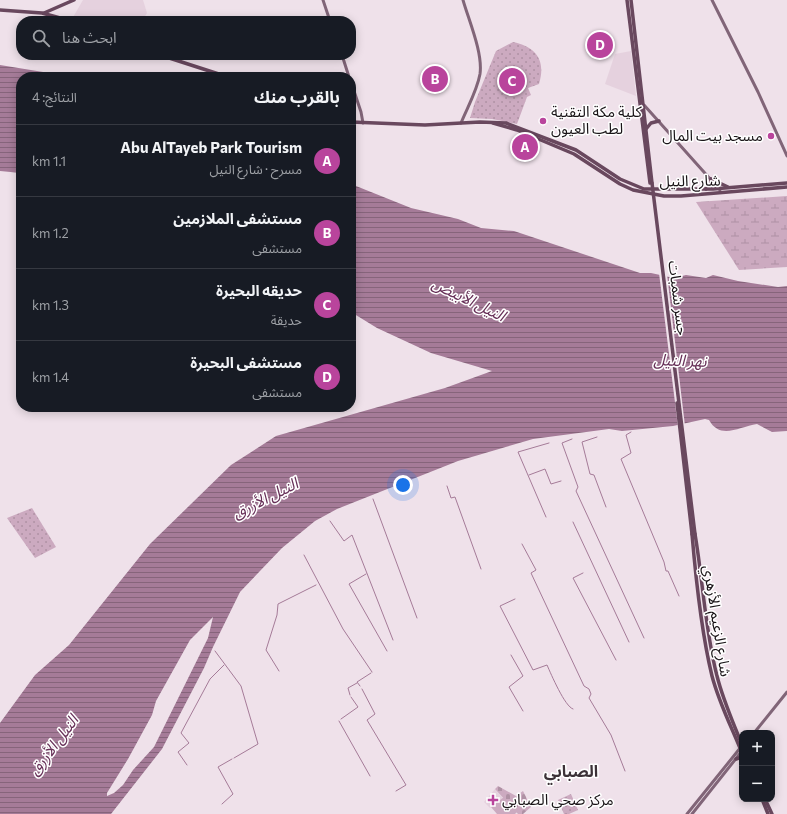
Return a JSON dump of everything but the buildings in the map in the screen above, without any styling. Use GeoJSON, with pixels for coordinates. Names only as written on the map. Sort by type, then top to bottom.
{"type":"FeatureCollection","features":[{"type":"Feature","properties":{"kind":"main road"},"geometry":{"type":"LineString","coordinates":[[43,13],[69,0]]}},
{"type":"Feature","properties":{"kind":"main road"},"geometry":{"type":"LineString","coordinates":[[43,13],[74,0]]}},
{"type":"Feature","properties":{"kind":"main road"},"geometry":{"type":"LineString","coordinates":[[627,0],[644,105],[651,183]]}},
{"type":"Feature","properties":{"kind":"main road"},"geometry":{"type":"LineString","coordinates":[[632,0],[634,40],[651,183]]}},
{"type":"Feature","properties":{"kind":"main road"},"geometry":{"type":"LineString","coordinates":[[0,10],[43,13],[54,16]]}},
{"type":"Feature","properties":{"kind":"main road"},"geometry":{"type":"LineString","coordinates":[[175,60],[213,72]]}},
{"type":"Feature","properties":{"kind":"main road"},"geometry":{"type":"LineString","coordinates":[[646,129],[651,123],[660,121]]}},
{"type":"Feature","properties":{"kind":"main road","name":"شارع النيل"},"geometry":{"type":"LineString","coordinates":[[356,122],[426,125],[490,122],[516,126],[576,150],[620,179],[635,186],[660,190],[720,191],[730,188],[787,183]]}},
{"type":"Feature","properties":{"kind":"main road","name":"شارع النيل"},"geometry":{"type":"LineString","coordinates":[[490,122],[517,130],[568,151],[582,158],[620,184],[633,190],[664,196],[787,187]]}},
{"type":"Feature","properties":{"kind":"main road"},"geometry":{"type":"LineString","coordinates":[[711,179],[720,185],[730,188]]}},
{"type":"Feature","properties":{"kind":"main road"},"geometry":{"type":"LineString","coordinates":[[706,190],[712,184],[711,179]]}},
{"type":"Feature","properties":{"kind":"main road","name":"جسر شمبات"},"geometry":{"type":"LineString","coordinates":[[651,183],[694,534]]}},
{"type":"Feature","properties":{"kind":"main road","name":"شارع الزعيم الأزهري"},"geometry":{"type":"LineString","coordinates":[[694,534],[713,661],[722,695],[739,742]]}},
{"type":"Feature","properties":{"kind":"main road","name":"شارع الزعيم الأزهري"},"geometry":{"type":"LineString","coordinates":[[694,534],[705,641],[712,676],[718,696],[739,744]]}},
{"type":"Feature","properties":{"kind":"main road"},"geometry":{"type":"LineString","coordinates":[[736,731],[739,734]]}},
{"type":"Feature","properties":{"kind":"main road"},"geometry":{"type":"LineString","coordinates":[[763,802],[768,814]]}},
{"type":"Feature","properties":{"kind":"main road"},"geometry":{"type":"LineString","coordinates":[[767,802],[772,814]]}},
{"type":"Feature","properties":{"kind":"street"},"geometry":{"type":"LineString","coordinates":[[323,0],[328,16]]}},
{"type":"Feature","properties":{"kind":"street"},"geometry":{"type":"LineString","coordinates":[[461,123],[478,80],[480,69],[478,51],[463,0]]}},
{"type":"Feature","properties":{"kind":"street"},"geometry":{"type":"LineString","coordinates":[[712,0],[758,92],[787,156]]}},
{"type":"Feature","properties":{"kind":"street"},"geometry":{"type":"LineString","coordinates":[[344,60],[347,72]]}},
{"type":"Feature","properties":{"kind":"street"},"geometry":{"type":"LineString","coordinates":[[356,96],[362,112],[363,123]]}},
{"type":"Feature","properties":{"kind":"street"},"geometry":{"type":"LineString","coordinates":[[644,105],[660,121],[720,191]]}},
{"type":"Feature","properties":{"kind":"street"},"geometry":{"type":"LineString","coordinates":[[756,730],[787,692]]}},
{"type":"Feature","properties":{"kind":"street"},"geometry":{"type":"LineString","coordinates":[[687,814],[739,751]]}},
{"type":"Feature","properties":{"kind":"street"},"geometry":{"type":"LineString","coordinates":[[692,814],[736,759],[739,753]]}},
{"type":"Feature","properties":{"kind":"shaded area"},"geometry":{"type":"Polygon","coordinates":[[[83,0],[143,0],[147,13],[145,16],[74,16],[83,0]]]}},
{"type":"Feature","properties":{"kind":"shaded area"},"geometry":{"type":"Polygon","coordinates":[[[631,51],[636,96],[605,84],[615,54],[631,51]]]}},
{"type":"Feature","properties":{"kind":"shaded area","name":"مركز صحي الصبابي"},"geometry":{"type":"Polygon","coordinates":[[[495,789],[503,798],[490,808],[484,802],[495,789]]]}},
{"type":"Feature","properties":{"kind":"green space"},"geometry":{"type":"Polygon","coordinates":[[[513,42],[528,47],[534,51],[538,56],[541,68],[539,84],[528,88],[531,95],[527,97],[517,124],[492,119],[470,118],[496,51],[513,42]]]}},
{"type":"Feature","properties":{"kind":"green space"},"geometry":{"type":"Polygon","coordinates":[[[787,196],[787,267],[739,270],[696,202],[787,196]]]}},
{"type":"Feature","properties":{"kind":"green space"},"geometry":{"type":"Polygon","coordinates":[[[32,508],[56,547],[35,558],[7,518],[32,508]]]}},
{"type":"Feature","properties":{"kind":"green space"},"geometry":{"type":"Polygon","coordinates":[[[498,786],[516,796],[523,791],[531,807],[523,814],[518,814],[495,789],[498,786]]]}},
{"type":"Feature","properties":{"kind":"green space"},"geometry":{"type":"Polygon","coordinates":[[[571,794],[578,810],[569,814],[564,814],[558,800],[571,794]]]}},
{"type":"Feature","properties":{"kind":"green space"},"geometry":{"type":"Polygon","coordinates":[[[504,797],[517,812],[515,814],[497,814],[491,807],[504,797]]]}},
{"type":"Feature","properties":{"kind":"water"},"geometry":{"type":"Polygon","coordinates":[[[0,65],[43,72],[16,72],[16,173],[0,171],[0,65]]]}},
{"type":"Feature","properties":{"kind":"water"},"geometry":{"type":"Polygon","coordinates":[[[356,186],[411,208],[458,219],[481,228],[514,231],[640,273],[651,273],[674,278],[686,275],[706,278],[713,275],[738,281],[778,287],[787,286],[787,431],[772,432],[757,424],[730,431],[724,431],[713,426],[709,420],[705,419],[673,426],[622,431],[609,429],[533,439],[458,461],[337,509],[315,521],[282,548],[240,592],[204,668],[162,749],[111,814],[0,814],[0,723],[35,675],[69,645],[150,544],[231,465],[276,436],[445,388],[492,371],[431,353],[377,328],[356,315],[356,186]],[[213,617],[190,640],[156,701],[152,715],[107,793],[107,796],[114,793],[123,785],[133,770],[154,747],[208,638],[213,617]]]}},
{"type":"Feature","properties":{"kind":"pier"},"geometry":{"type":"Polygon","coordinates":[[[659,273],[667,274],[685,426],[678,427],[659,273]]]}},
{"type":"Feature","properties":{"kind":"waterway"},"geometry":{"type":"LineString","coordinates":[[631,432],[626,435],[631,453],[621,459],[664,562],[666,571],[668,571],[679,596]]}},
{"type":"Feature","properties":{"kind":"waterway"},"geometry":{"type":"LineString","coordinates":[[597,437],[582,442],[590,474],[594,475],[606,507]]}},
{"type":"Feature","properties":{"kind":"waterway"},"geometry":{"type":"LineString","coordinates":[[572,439],[562,443],[578,487],[576,491],[644,638]]}},
{"type":"Feature","properties":{"kind":"waterway"},"geometry":{"type":"LineString","coordinates":[[546,517],[518,452],[549,443]]}},
{"type":"Feature","properties":{"kind":"waterway"},"geometry":{"type":"LineString","coordinates":[[529,475],[545,469],[551,484],[561,481]]}},
{"type":"Feature","properties":{"kind":"waterway"},"geometry":{"type":"LineString","coordinates":[[447,486],[451,498],[455,497],[481,569]]}},
{"type":"Feature","properties":{"kind":"waterway"},"geometry":{"type":"LineString","coordinates":[[373,499],[417,618]]}},
{"type":"Feature","properties":{"kind":"waterway"},"geometry":{"type":"LineString","coordinates":[[330,521],[344,541],[352,535],[393,640]]}},
{"type":"Feature","properties":{"kind":"waterway"},"geometry":{"type":"LineString","coordinates":[[573,522],[629,642]]}},
{"type":"Feature","properties":{"kind":"waterway"},"geometry":{"type":"LineString","coordinates":[[522,544],[536,570],[531,573],[584,686],[589,689],[591,694],[589,698],[611,735],[625,771]]}},
{"type":"Feature","properties":{"kind":"waterway"},"geometry":{"type":"LineString","coordinates":[[304,555],[343,629],[372,672]]}},
{"type":"Feature","properties":{"kind":"waterway"},"geometry":{"type":"LineString","coordinates":[[583,573],[573,578],[616,660]]}},
{"type":"Feature","properties":{"kind":"waterway"},"geometry":{"type":"LineString","coordinates":[[366,574],[349,584],[387,651]]}},
{"type":"Feature","properties":{"kind":"waterway"},"geometry":{"type":"LineString","coordinates":[[279,671],[266,650],[277,615],[278,604],[316,585]]}},
{"type":"Feature","properties":{"kind":"waterway"},"geometry":{"type":"LineString","coordinates":[[515,599],[500,606],[533,670],[547,665],[562,697],[573,709]]}},
{"type":"Feature","properties":{"kind":"waterway"},"geometry":{"type":"LineString","coordinates":[[215,651],[241,686],[258,744],[234,758]]}},
{"type":"Feature","properties":{"kind":"waterway"},"geometry":{"type":"LineString","coordinates":[[511,655],[523,676],[509,687],[523,711]]}},
{"type":"Feature","properties":{"kind":"waterway"},"geometry":{"type":"LineString","coordinates":[[187,765],[178,752],[189,743],[181,733],[210,679],[224,665]]}},
{"type":"Feature","properties":{"kind":"waterway"},"geometry":{"type":"LineString","coordinates":[[360,686],[357,682],[371,673]]}},
{"type":"Feature","properties":{"kind":"waterway"},"geometry":{"type":"LineString","coordinates":[[350,695],[348,688],[357,683]]}},
{"type":"Feature","properties":{"kind":"waterway"},"geometry":{"type":"LineString","coordinates":[[362,689],[375,714],[367,720],[406,785],[396,791]]}},
{"type":"Feature","properties":{"kind":"waterway"},"geometry":{"type":"LineString","coordinates":[[341,719],[358,707],[351,697]]}},
{"type":"Feature","properties":{"kind":"waterway"},"geometry":{"type":"LineString","coordinates":[[339,721],[370,776]]}},
{"type":"Feature","properties":{"kind":"waterway"},"geometry":{"type":"LineString","coordinates":[[222,804],[233,794],[218,767],[232,759]]}},
{"type":"Feature","properties":{"kind":"place","name":"مستشفى البحيرة"},"geometry":{"type":"Point","coordinates":[600,45]}},
{"type":"Feature","properties":{"kind":"place","name":"مستشفى الملازمين"},"geometry":{"type":"Point","coordinates":[435,79]}},
{"type":"Feature","properties":{"kind":"place","name":"حديقه البحيرة"},"geometry":{"type":"Point","coordinates":[512,81]}},
{"type":"Feature","properties":{"kind":"place","name":"كلية مكة التقنية لطب العيون"},"geometry":{"type":"Point","coordinates":[543,121]}},
{"type":"Feature","properties":{"kind":"place","name":"مسجد بيت المال"},"geometry":{"type":"Point","coordinates":[771,136]}},
{"type":"Feature","properties":{"kind":"place","name":"Abu AlTayeb Park Tourism"},"geometry":{"type":"Point","coordinates":[525,147]}},
{"type":"Feature","properties":{"kind":"place","name":"مركز صحي الصبابي"},"geometry":{"type":"Point","coordinates":[493,800]}},
{"type":"Feature","properties":{"kind":"district","name":"الصبابي"},"geometry":{"type":"Point","coordinates":[571,771]}},
{"type":"Feature","properties":{"kind":"water label","name":"النيل الأبيض"},"geometry":{"type":"Point","coordinates":[469,299]}},
{"type":"Feature","properties":{"kind":"water label","name":"نهر النيل"},"geometry":{"type":"Point","coordinates":[680,360]}},
{"type":"Feature","properties":{"kind":"water label","name":"النيل الأزرق"},"geometry":{"type":"Point","coordinates":[265,498]}},
{"type":"Feature","properties":{"kind":"water label","name":"النيل الأزرق"},"geometry":{"type":"Point","coordinates":[53,745]}}]}
